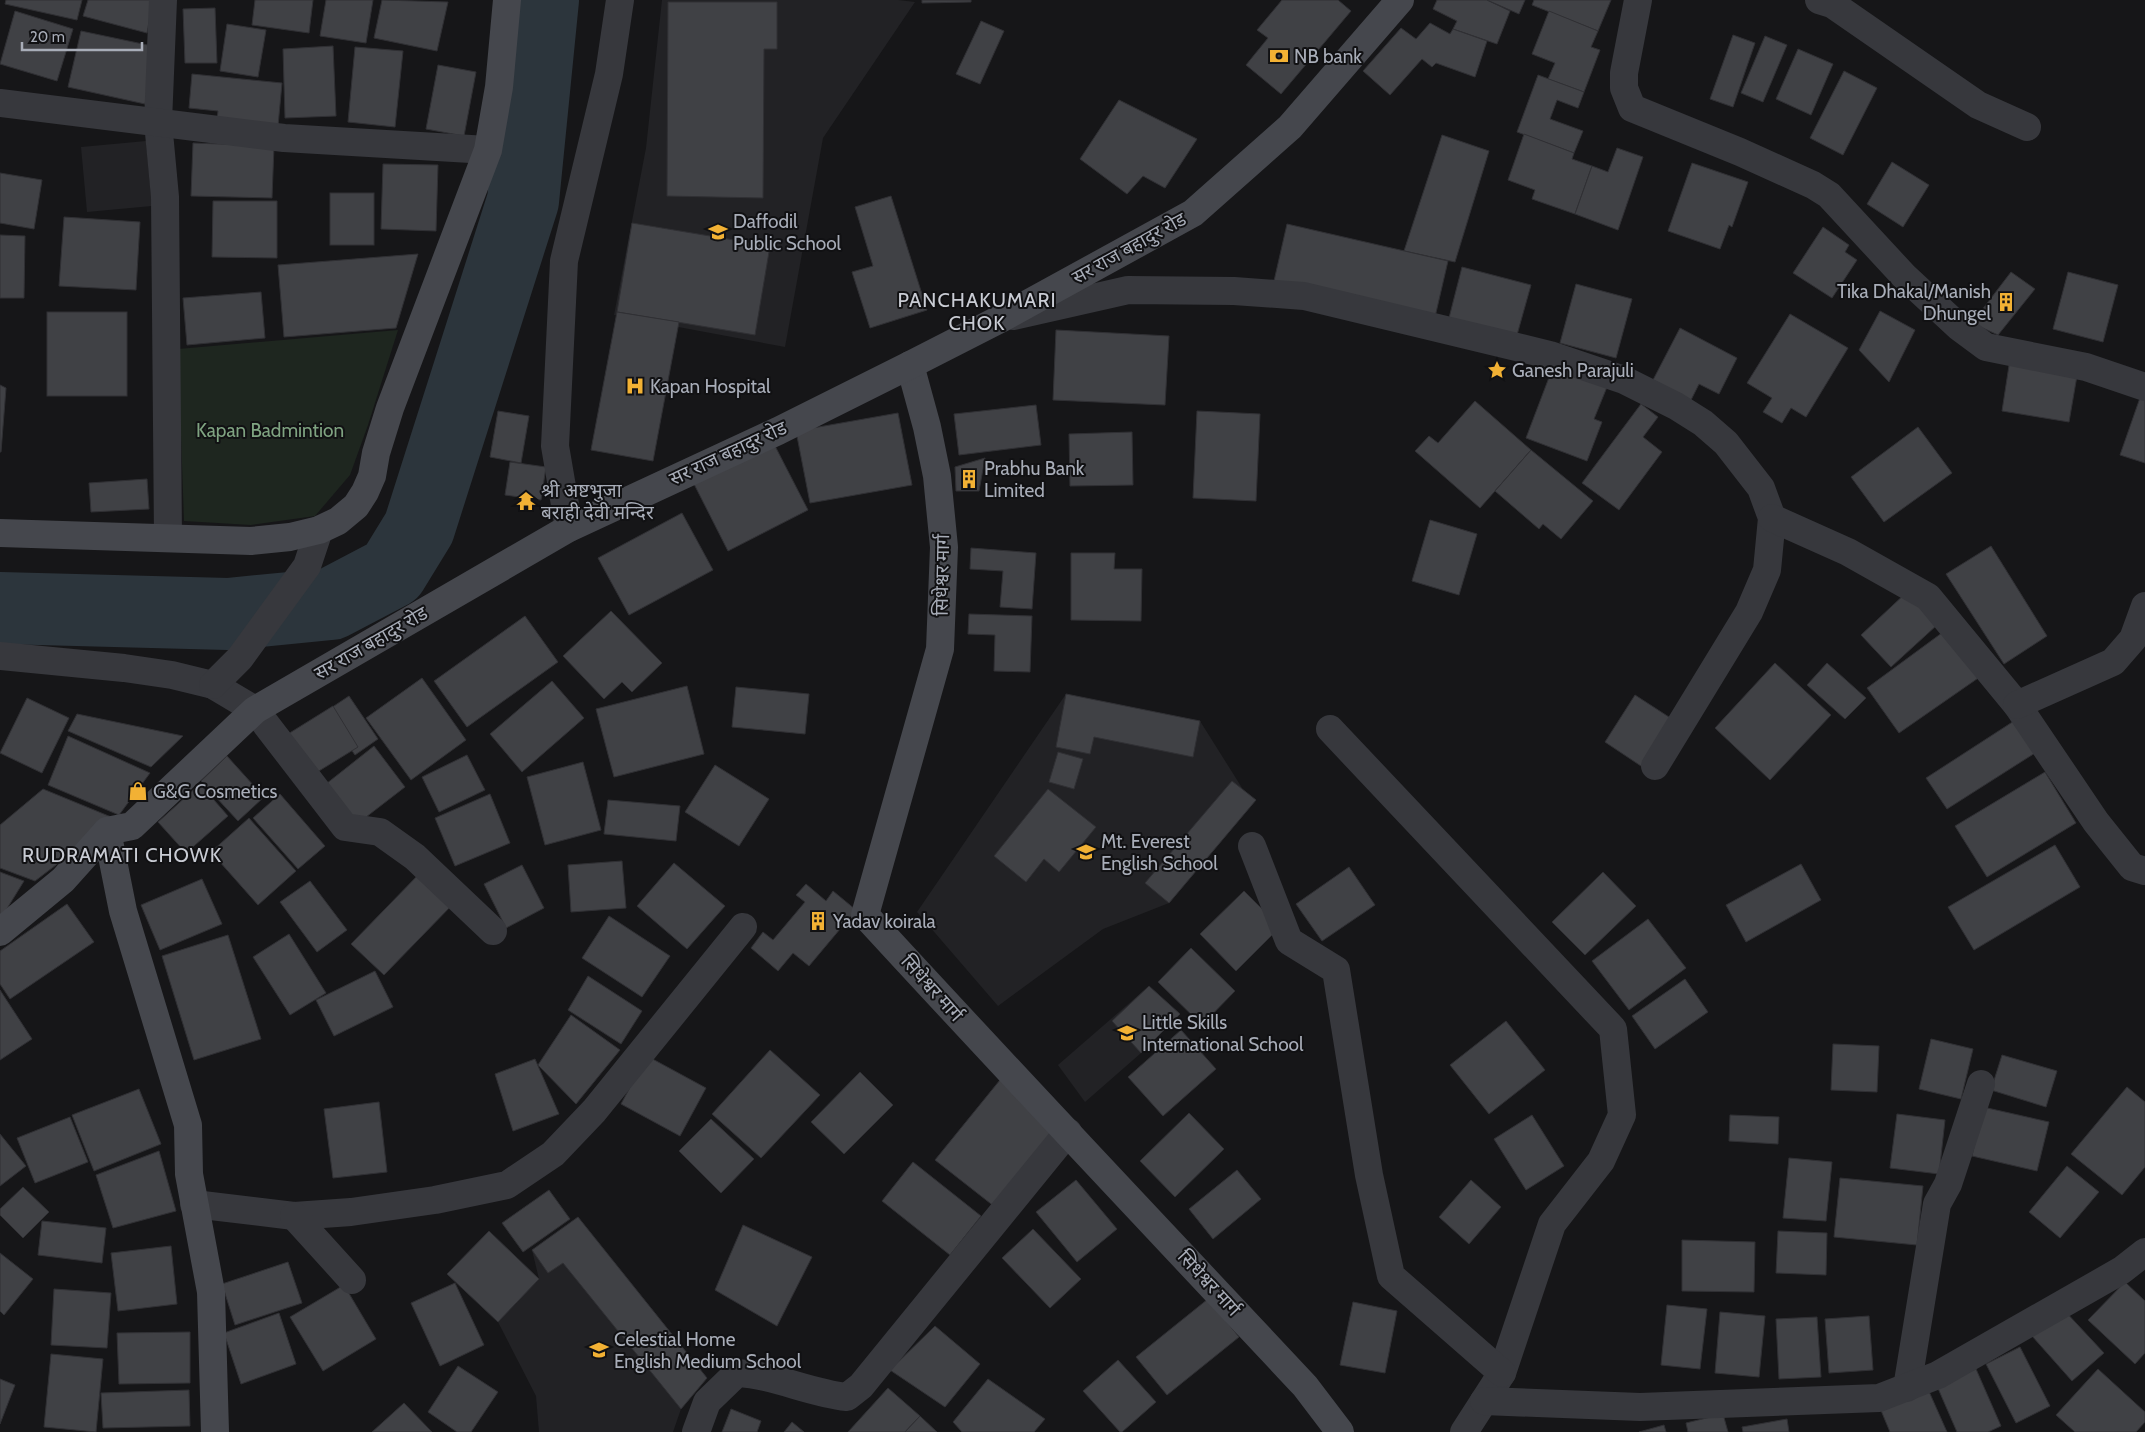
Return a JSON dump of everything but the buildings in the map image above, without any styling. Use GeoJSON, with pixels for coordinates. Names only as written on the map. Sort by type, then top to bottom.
{"type":"FeatureCollection","features":[{"type":"Feature","properties":{"kind":"street"},"geometry":{"type":"LineString","coordinates":[[163,0],[158,122],[166,197],[168,538]]}},
{"type":"Feature","properties":{"kind":"street"},"geometry":{"type":"LineString","coordinates":[[0,533],[251,541],[290,537],[319,530],[338,521],[356,506],[372,476],[376,453],[390,408],[488,150],[499,87],[507,0]]}},
{"type":"Feature","properties":{"kind":"street"},"geometry":{"type":"LineString","coordinates":[[569,528],[555,446],[564,261],[609,74],[620,0]]}},
{"type":"Feature","properties":{"kind":"street","name":"सर राज बहादुर रोड"},"geometry":{"type":"LineString","coordinates":[[107,831],[132,826],[255,710],[569,528],[778,431],[910,365],[1002,318],[1193,213],[1290,128],[1400,0]]}},
{"type":"Feature","properties":{"kind":"street"},"geometry":{"type":"LineString","coordinates":[[1638,0],[1624,73],[1624,88],[1632,108],[1740,152],[1813,185],[1829,195],[1904,276],[1960,327],[1986,347],[2086,367],[2145,387]]}},
{"type":"Feature","properties":{"kind":"street"},"geometry":{"type":"LineString","coordinates":[[1819,0],[1832,4],[1978,105],[2027,126]]}},
{"type":"Feature","properties":{"kind":"street"},"geometry":{"type":"LineString","coordinates":[[0,103],[284,138],[488,150]]}},
{"type":"Feature","properties":{"kind":"street"},"geometry":{"type":"LineString","coordinates":[[1002,318],[1128,290],[1234,291],[1304,296],[1550,355],[1624,380],[1676,406],[1703,423],[1726,443],[1761,488],[1772,518],[1767,570],[1749,612],[1655,766]]}},
{"type":"Feature","properties":{"kind":"street","name":"सिधेश्वर मार्ग"},"geometry":{"type":"LineString","coordinates":[[910,365],[927,427],[937,476],[944,547],[940,648],[865,914],[997,1059],[1068,1132],[1305,1386],[1340,1432]]}},
{"type":"Feature","properties":{"kind":"street"},"geometry":{"type":"LineString","coordinates":[[1772,518],[1848,552],[1928,597],[2017,705],[2096,822],[2132,867],[2145,871]]}},
{"type":"Feature","properties":{"kind":"street"},"geometry":{"type":"LineString","coordinates":[[213,685],[240,658],[307,566],[319,530]]}},
{"type":"Feature","properties":{"kind":"street"},"geometry":{"type":"LineString","coordinates":[[2017,705],[2113,662],[2133,639],[2145,606]]}},
{"type":"Feature","properties":{"kind":"street"},"geometry":{"type":"LineString","coordinates":[[0,656],[124,668],[172,675],[213,685],[255,710],[345,827],[380,832],[415,857],[493,930]]}},
{"type":"Feature","properties":{"kind":"street"},"geometry":{"type":"LineString","coordinates":[[1330,729],[1614,1029],[1622,1115],[1601,1161],[1552,1224],[1502,1373],[1464,1432]]}},
{"type":"Feature","properties":{"kind":"street"},"geometry":{"type":"LineString","coordinates":[[0,932],[62,880],[107,831]]}},
{"type":"Feature","properties":{"kind":"street"},"geometry":{"type":"LineString","coordinates":[[107,831],[123,911],[188,1125],[189,1174],[211,1292],[215,1432]]}},
{"type":"Feature","properties":{"kind":"street"},"geometry":{"type":"LineString","coordinates":[[1252,846],[1289,941],[1336,970],[1369,1175],[1390,1276],[1502,1373]]}},
{"type":"Feature","properties":{"kind":"street"},"geometry":{"type":"LineString","coordinates":[[194,1204],[294,1216],[351,1212],[436,1200],[507,1185],[553,1154],[594,1111],[743,927]]}},
{"type":"Feature","properties":{"kind":"street"},"geometry":{"type":"LineString","coordinates":[[1907,1388],[1936,1204],[1948,1184],[1981,1084]]}},
{"type":"Feature","properties":{"kind":"street"},"geometry":{"type":"LineString","coordinates":[[696,1432],[707,1402],[737,1373],[759,1374],[833,1395],[847,1397],[854,1392],[861,1386],[1068,1132]]}},
{"type":"Feature","properties":{"kind":"street"},"geometry":{"type":"LineString","coordinates":[[294,1216],[352,1280]]}},
{"type":"Feature","properties":{"kind":"street"},"geometry":{"type":"LineString","coordinates":[[1484,1401],[1640,1407],[1879,1398],[1938,1376],[2122,1270],[2145,1252]]}},
{"type":"Feature","properties":{"kind":"shaded area","name":"Daffodil Public School"},"geometry":{"type":"Polygon","coordinates":[[[662,0],[898,0],[915,2],[823,138],[785,347],[614,315],[646,148],[662,0]]]}},
{"type":"Feature","properties":{"kind":"shaded area"},"geometry":{"type":"Polygon","coordinates":[[[146,141],[152,206],[87,212],[81,147],[146,141]]]}},
{"type":"Feature","properties":{"kind":"shaded area","name":"Mt. Everest English School"},"geometry":{"type":"Polygon","coordinates":[[[1066,694],[1200,721],[1244,791],[1256,800],[1169,903],[1103,929],[998,1006],[917,912],[1066,694]]]}},
{"type":"Feature","properties":{"kind":"shaded area","name":"Little Skills International School"},"geometry":{"type":"Polygon","coordinates":[[[1149,986],[1180,1014],[1141,1053],[1085,1102],[1058,1065],[1149,986]]]}},
{"type":"Feature","properties":{"kind":"shaded area","name":"Celestial Home English Medium School"},"geometry":{"type":"Polygon","coordinates":[[[578,1217],[707,1378],[681,1409],[673,1432],[539,1432],[536,1396],[498,1322],[539,1279],[532,1250],[578,1217]]]}},
{"type":"Feature","properties":{"kind":"green space","name":"Kapan Badmintion"},"geometry":{"type":"Polygon","coordinates":[[[398,330],[350,475],[315,516],[251,525],[184,521],[178,349],[398,330]]]}},
{"type":"Feature","properties":{"kind":"waterway"},"geometry":{"type":"LineString","coordinates":[[0,608],[228,614],[331,604],[392,572],[419,528],[523,201],[543,0]]}},
{"type":"Feature","properties":{"kind":"place","name":"NB bank"},"geometry":{"type":"Point","coordinates":[1279,56]}},
{"type":"Feature","properties":{"kind":"place","name":"Daffodil Public School"},"geometry":{"type":"Point","coordinates":[718,232]}},
{"type":"Feature","properties":{"kind":"place","name":"Tika Dhakal/Manish Dhungel"},"geometry":{"type":"Point","coordinates":[2006,302]}},
{"type":"Feature","properties":{"kind":"place","name":"Ganesh Parajuli"},"geometry":{"type":"Point","coordinates":[1497,370]}},
{"type":"Feature","properties":{"kind":"place","name":"Kapan Hospital"},"geometry":{"type":"Point","coordinates":[635,386]}},
{"type":"Feature","properties":{"kind":"place","name":"Prabhu Bank Limited"},"geometry":{"type":"Point","coordinates":[969,479]}},
{"type":"Feature","properties":{"kind":"place","name":"श्री अष्टभुजा बराही देवी मन्दिर"},"geometry":{"type":"Point","coordinates":[526,501]}},
{"type":"Feature","properties":{"kind":"place","name":"G&G Cosmetics"},"geometry":{"type":"Point","coordinates":[138,791]}},
{"type":"Feature","properties":{"kind":"place","name":"Mt. Everest English School"},"geometry":{"type":"Point","coordinates":[1086,852]}},
{"type":"Feature","properties":{"kind":"place","name":"Yadav koirala"},"geometry":{"type":"Point","coordinates":[818,921]}},
{"type":"Feature","properties":{"kind":"place","name":"Little Skills International School"},"geometry":{"type":"Point","coordinates":[1127,1033]}},
{"type":"Feature","properties":{"kind":"place","name":"Celestial Home English Medium School"},"geometry":{"type":"Point","coordinates":[599,1350]}},
{"type":"Feature","properties":{"kind":"district","name":"PANCHAKUMARI CHOK"},"geometry":{"type":"Point","coordinates":[977,312]}},
{"type":"Feature","properties":{"kind":"district","name":"RUDRAMATI CHOWK"},"geometry":{"type":"Point","coordinates":[122,855]}}]}
